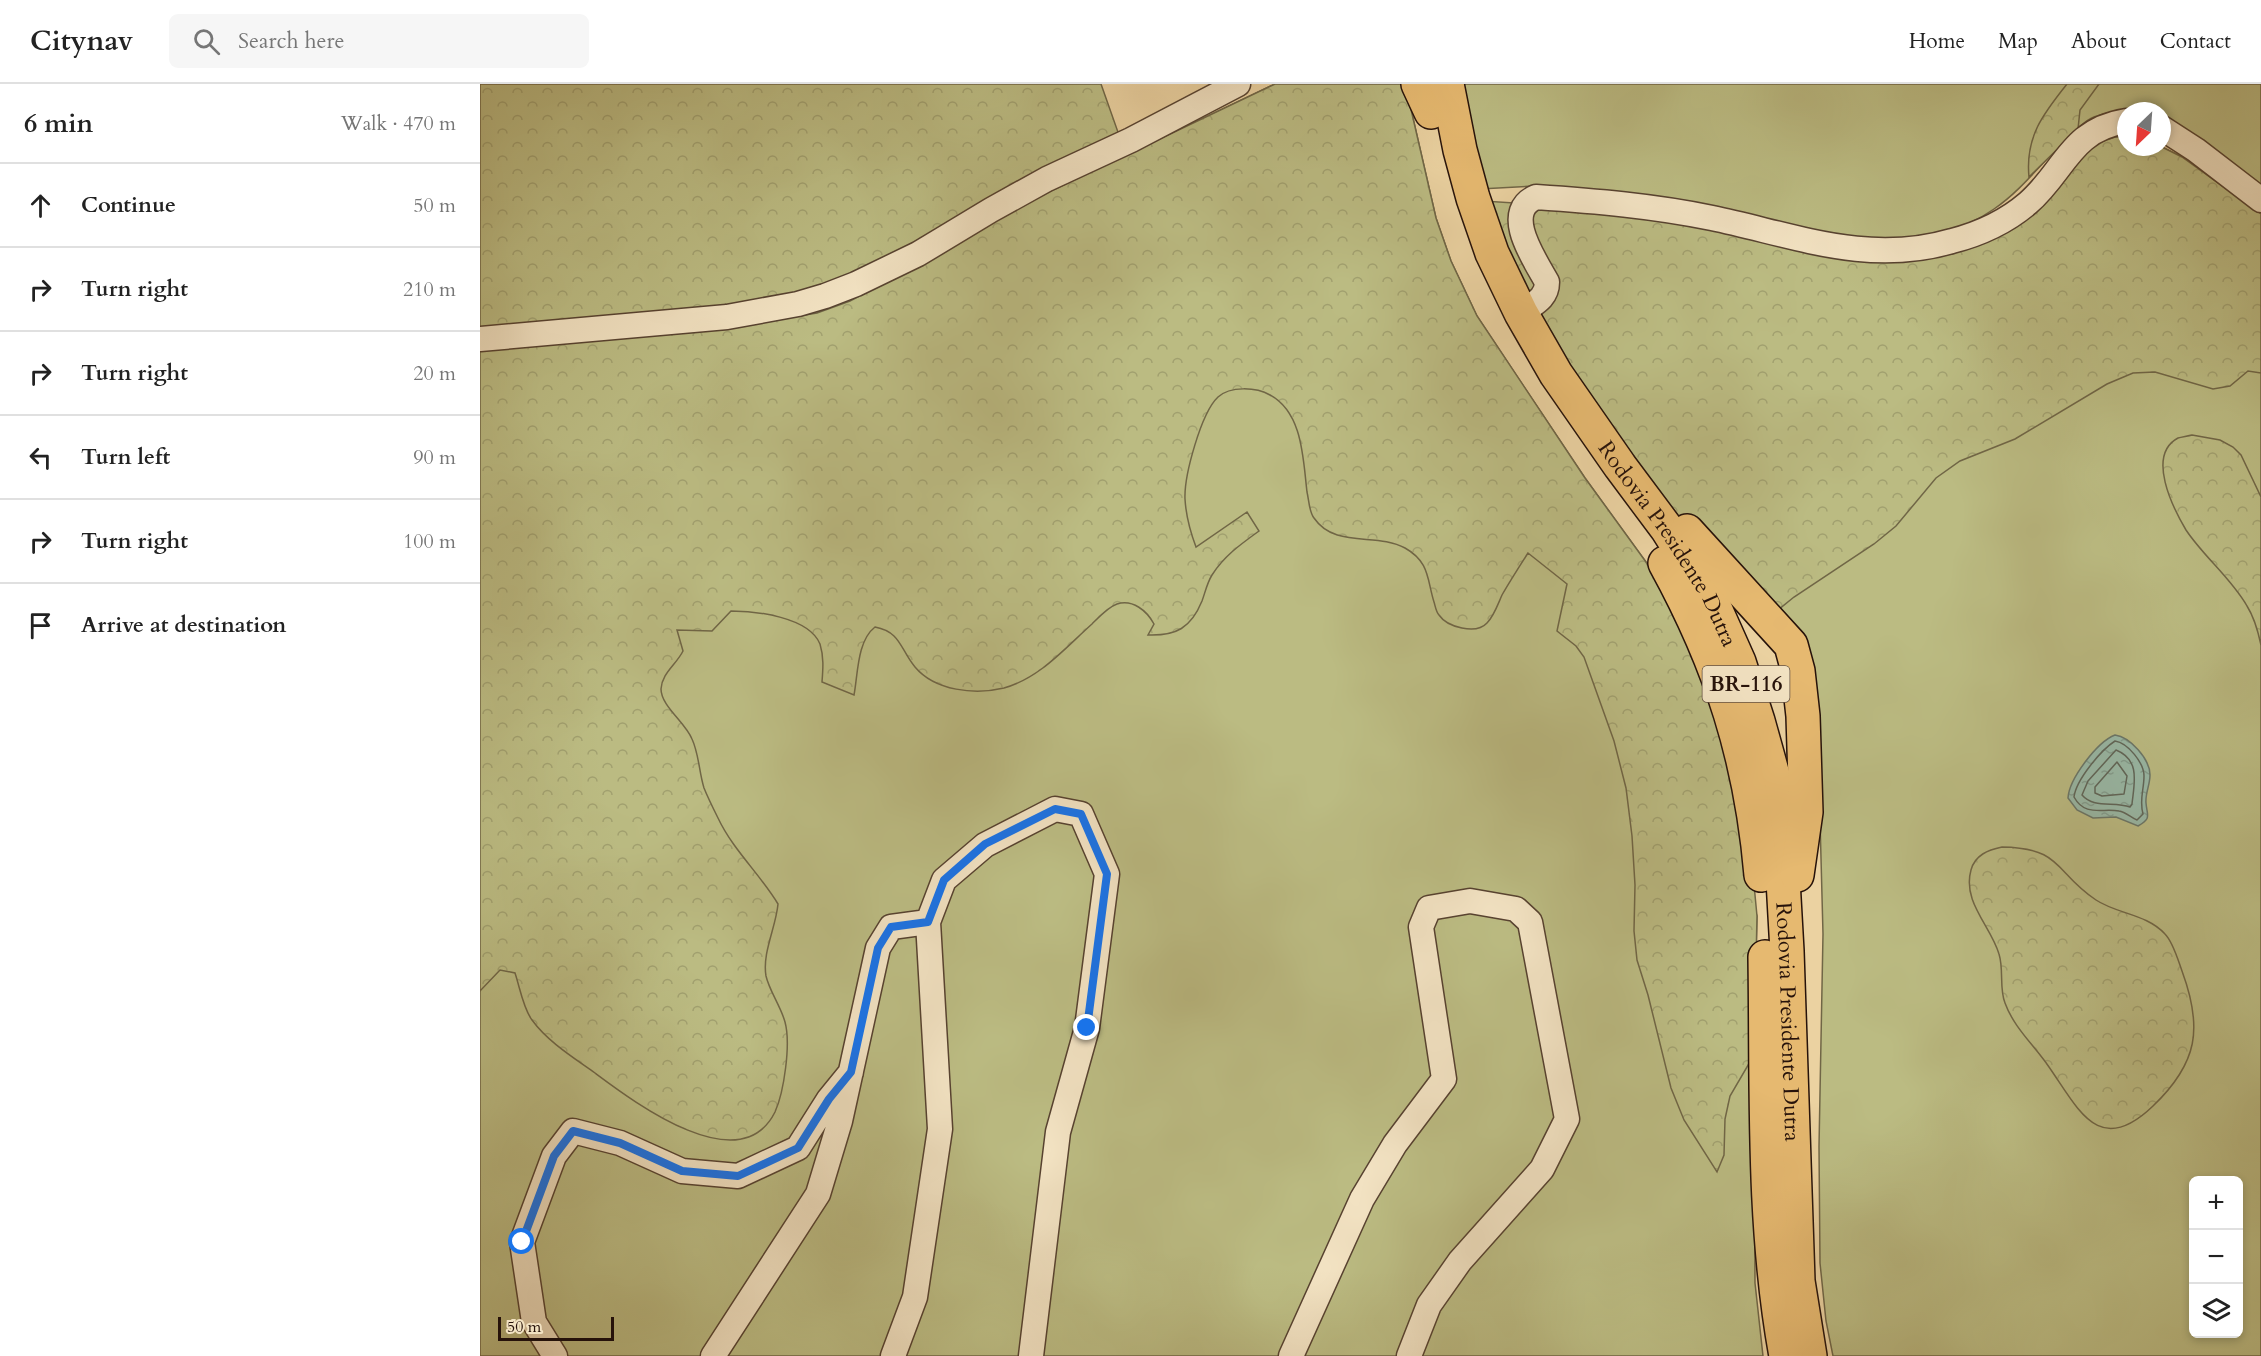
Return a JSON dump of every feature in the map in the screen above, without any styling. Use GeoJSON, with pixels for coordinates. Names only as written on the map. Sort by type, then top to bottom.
{"type":"FeatureCollection","features":[{"type":"Feature","properties":{"kind":"highway","name":"Rodovia Presidente Dutra"},"geometry":{"type":"LineString","coordinates":[[1447,84],[1460,150],[1473,198],[1492,253],[1521,313],[1556,374],[1667,529],[1710,597],[1739,662],[1758,721],[1773,775],[1780,827],[1787,951],[1798,1281],[1810,1356]]}},
{"type":"Feature","properties":{"kind":"highway","name":"Rodovia Presidente Dutra"},"geometry":{"type":"LineString","coordinates":[[1426,94],[1450,190],[1467,246],[1488,294],[1513,341],[1575,435],[1654,545],[1691,611],[1722,685],[1740,743],[1758,835],[1764,901],[1771,1238],[1777,1310],[1785,1356]]}},
{"type":"Feature","properties":{"kind":"highway"},"geometry":{"type":"LineString","coordinates":[[1620,466],[1677,522],[1791,645],[1798,671],[1803,716],[1806,812],[1787,951]]}},
{"type":"Feature","properties":{"kind":"street"},"geometry":{"type":"LineString","coordinates":[[480,339],[727,316],[776,309],[825,296],[856,284],[918,254],[1047,179],[1131,140],[1238,84]]}},
{"type":"Feature","properties":{"kind":"street"},"geometry":{"type":"LineString","coordinates":[[1521,313],[1542,298],[1547,291],[1547,282],[1520,227],[1520,215],[1529,200],[1536,197],[1630,204],[1712,218],[1816,243],[1874,252],[1916,249],[1981,231],[2009,216],[2028,203],[2068,154],[2091,133],[2108,124],[2117,122]]}},
{"type":"Feature","properties":{"kind":"street"},"geometry":{"type":"LineString","coordinates":[[2171,134],[2261,200]]}},
{"type":"Feature","properties":{"kind":"street"},"geometry":{"type":"LineString","coordinates":[[893,1356],[915,1297],[940,1129],[928,922],[944,880],[985,844],[1055,809],[1081,814],[1107,874],[1087,1028],[1058,1132],[1031,1356]]}},
{"type":"Feature","properties":{"kind":"street"},"geometry":{"type":"LineString","coordinates":[[1291,1356],[1362,1199],[1395,1144],[1444,1079],[1420,927],[1429,908],[1470,901],[1516,909],[1530,922],[1568,1119],[1542,1169],[1460,1261],[1429,1305],[1409,1356]]}},
{"type":"Feature","properties":{"kind":"street"},"geometry":{"type":"LineString","coordinates":[[713,1356],[818,1194],[840,1120],[878,948],[891,927],[928,922]]}},
{"type":"Feature","properties":{"kind":"street"},"geometry":{"type":"LineString","coordinates":[[555,1356],[534,1322],[522,1242],[554,1156],[573,1131],[620,1143],[682,1171],[738,1176],[798,1148],[829,1099],[851,1072]]}},
{"type":"Feature","properties":{"kind":"green space"},"geometry":{"type":"Polygon","coordinates":[[[480,84],[1101,84],[1119,135],[1006,191],[869,267],[832,283],[743,306],[480,332],[480,84]]]}},
{"type":"Feature","properties":{"kind":"green space"},"geometry":{"type":"Polygon","coordinates":[[[1275,84],[1407,92],[1436,218],[1451,261],[1477,316],[1585,478],[1646,562],[1757,916],[1754,1031],[1755,1283],[1763,1356],[480,1356],[480,348],[775,320],[817,313],[850,301],[886,282],[1003,214],[1275,84]]]}},
{"type":"Feature","properties":{"kind":"green space"},"geometry":{"type":"Polygon","coordinates":[[[1275,84],[1402,84],[1407,92],[1436,218],[1451,261],[1477,316],[1585,478],[1646,562],[1678,614],[1706,669],[1753,874],[1757,916],[1754,1055],[1730,1096],[1725,1119],[1724,1155],[1717,1172],[1684,1120],[1671,1088],[1637,960],[1634,931],[1635,885],[1632,836],[1626,788],[1614,741],[1584,657],[1576,646],[1557,631],[1567,584],[1528,553],[1487,623],[1482,627],[1469,629],[1448,623],[1437,612],[1426,572],[1413,553],[1394,543],[1333,534],[1323,528],[1314,518],[1309,506],[1302,452],[1295,425],[1281,403],[1264,392],[1251,389],[1236,389],[1223,393],[1212,405],[1195,445],[1187,476],[1185,499],[1186,512],[1196,547],[1247,512],[1259,531],[1227,556],[1210,578],[1193,618],[1174,632],[1148,635],[1154,624],[1148,615],[1139,607],[1129,603],[1117,604],[1104,612],[1041,670],[1004,688],[968,691],[944,686],[923,675],[895,637],[884,629],[875,627],[869,633],[862,649],[854,695],[822,682],[823,658],[820,644],[805,627],[781,617],[731,611],[712,631],[677,630],[683,651],[664,678],[662,695],[692,739],[704,788],[724,830],[778,904],[765,967],[766,976],[785,1022],[787,1055],[784,1081],[775,1112],[759,1132],[738,1140],[713,1138],[686,1130],[635,1101],[562,1049],[538,1028],[526,1010],[515,973],[500,970],[480,991],[480,348],[775,320],[817,313],[850,301],[886,282],[1003,214],[1275,84]]]}},
{"type":"Feature","properties":{"kind":"green space"},"geometry":{"type":"Polygon","coordinates":[[[1456,84],[2261,84],[2261,187],[2171,128],[2171,102],[2117,102],[2117,112],[2094,117],[2084,123],[2016,191],[1994,209],[1952,230],[1907,240],[1876,244],[1533,186],[1480,189],[1456,84]]]}},
{"type":"Feature","properties":{"kind":"green space"},"geometry":{"type":"Polygon","coordinates":[[[2067,84],[2099,84],[2080,110],[2078,129],[2029,177],[2033,138],[2043,116],[2067,84]]]}},
{"type":"Feature","properties":{"kind":"green space"},"geometry":{"type":"Polygon","coordinates":[[[2117,137],[2117,156],[2171,156],[2171,152],[2261,214],[2261,1356],[1833,1356],[1826,1321],[1820,1263],[1819,1147],[1823,934],[1820,820],[1808,684],[1544,205],[1941,252],[2117,137]]]}},
{"type":"Feature","properties":{"kind":"green space"},"geometry":{"type":"Polygon","coordinates":[[[2117,137],[2117,156],[2171,156],[2171,152],[2261,214],[2261,373],[2248,371],[2230,386],[2213,389],[2155,372],[2133,373],[2107,384],[2015,439],[1960,461],[1936,478],[1896,526],[1772,615],[1658,496],[1561,365],[1484,201],[1544,205],[1941,252],[2083,151],[2117,137]]]}},
{"type":"Feature","properties":{"kind":"green space"},"geometry":{"type":"Polygon","coordinates":[[[2192,435],[2220,440],[2233,447],[2241,455],[2261,497],[2261,645],[2252,615],[2241,596],[2186,530],[2169,496],[2163,469],[2164,456],[2169,446],[2178,438],[2192,435]]]}},
{"type":"Feature","properties":{"kind":"green space"},"geometry":{"type":"Polygon","coordinates":[[[2002,847],[2022,848],[2047,857],[2096,900],[2158,927],[2173,946],[2189,991],[2193,1010],[2192,1044],[2179,1075],[2168,1090],[2134,1121],[2118,1128],[2104,1128],[2092,1122],[2070,1099],[2009,1012],[2003,997],[1999,954],[1974,903],[1969,882],[1976,860],[1987,852],[2002,847]]]}},
{"type":"Feature","properties":{"kind":"water"},"geometry":{"type":"Polygon","coordinates":[[[2115,735],[2133,744],[2147,762],[2149,769],[2150,779],[2146,800],[2148,816],[2138,826],[2116,817],[2093,818],[2077,810],[2068,798],[2073,781],[2085,762],[2100,745],[2115,735]]]}},
{"type":"Feature","properties":{"kind":"route"},"geometry":{"type":"LineString","coordinates":[[522,1242],[554,1156],[573,1131],[620,1143],[682,1171],[738,1176],[798,1148],[829,1099],[851,1072],[878,948],[891,927],[928,922],[944,880],[985,844],[1055,809],[1081,814],[1107,874],[1087,1028]]}}]}
